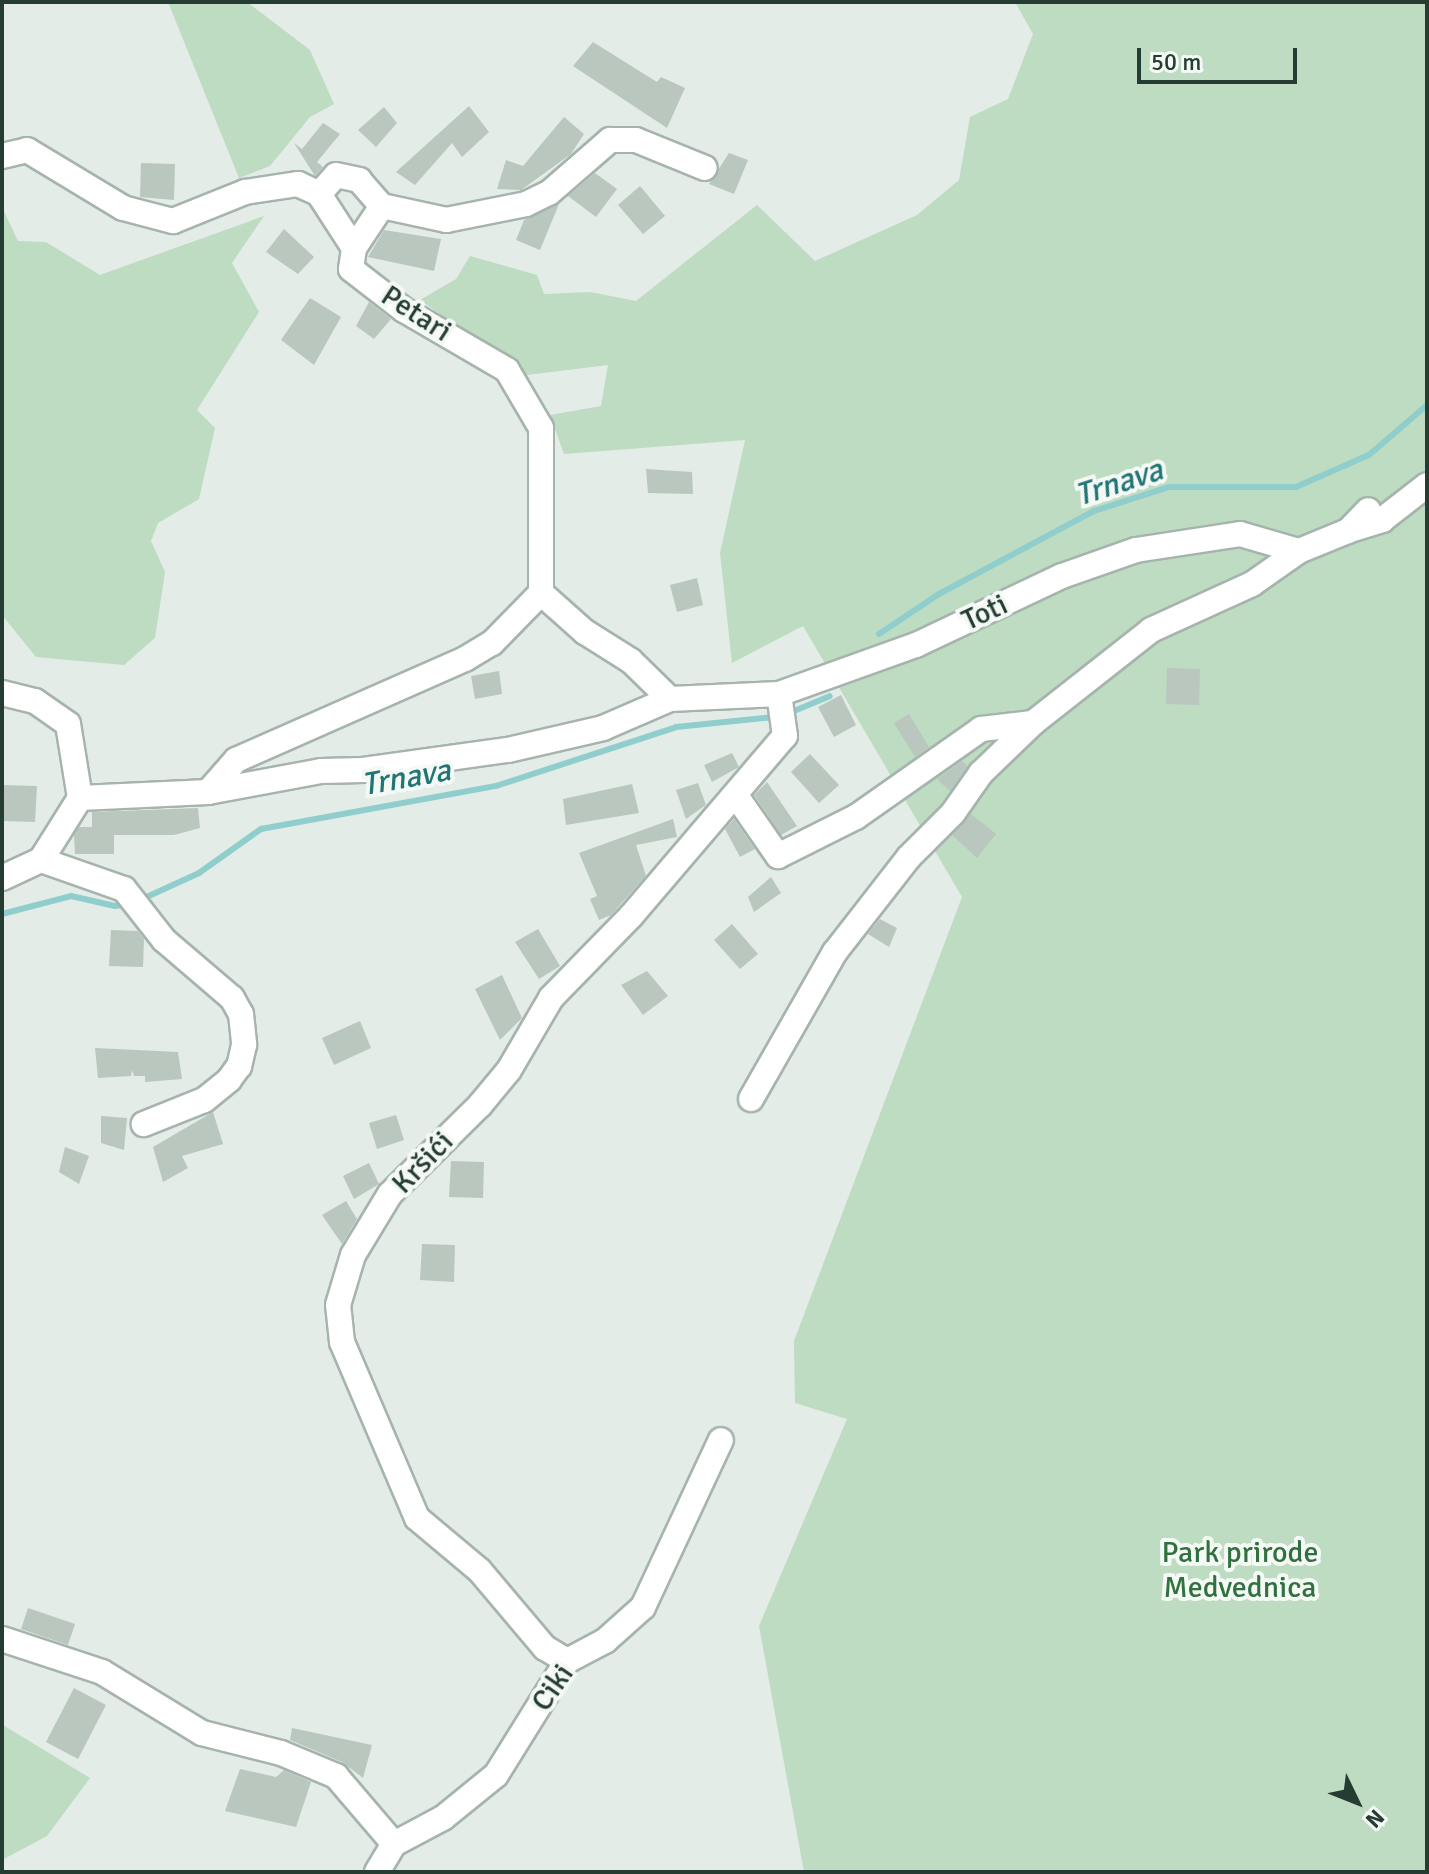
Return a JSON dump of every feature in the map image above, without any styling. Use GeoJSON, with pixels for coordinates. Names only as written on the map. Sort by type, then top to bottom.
{"type":"FeatureCollection","features":[{"type":"Feature","properties":{"kind":"street"},"geometry":{"type":"LineString","coordinates":[[2,156],[27,150],[123,208],[173,221],[245,192],[298,184],[319,194],[336,175],[359,180],[382,206],[446,220],[526,204],[549,193],[610,140],[636,140],[705,168]]}},
{"type":"Feature","properties":{"kind":"street","name":"Petari"},"geometry":{"type":"LineString","coordinates":[[319,194],[354,248],[351,269],[404,310],[507,370],[541,428],[541,593]]}},
{"type":"Feature","properties":{"kind":"street"},"geometry":{"type":"LineString","coordinates":[[354,248],[382,206]]}},
{"type":"Feature","properties":{"kind":"street"},"geometry":{"type":"LineString","coordinates":[[751,1099],[835,952],[909,857],[953,813],[981,773],[1033,723],[1151,630],[1252,584],[1299,551],[1382,520],[1427,485]]}},
{"type":"Feature","properties":{"kind":"street"},"geometry":{"type":"LineString","coordinates":[[1348,531],[1368,510]]}},
{"type":"Feature","properties":{"kind":"street","name":"Toti"},"geometry":{"type":"LineString","coordinates":[[670,699],[782,708],[1062,576],[1136,550],[1240,534],[1299,551]]}},
{"type":"Feature","properties":{"kind":"street"},"geometry":{"type":"LineString","coordinates":[[80,798],[208,792],[321,771],[363,770],[508,750],[603,728],[670,699],[631,661],[585,632],[541,593],[492,643],[465,659],[236,760],[208,792]]}},
{"type":"Feature","properties":{"kind":"street"},"geometry":{"type":"LineString","coordinates":[[2,693],[35,701],[68,724],[76,746],[80,798],[41,860],[2,878]]}},
{"type":"Feature","properties":{"kind":"street","name":"Kršići"},"geometry":{"type":"LineString","coordinates":[[567,1661],[545,1648],[479,1570],[417,1518],[342,1342],[338,1305],[353,1255],[390,1194],[480,1105],[509,1070],[551,998],[737,797],[751,772],[785,736],[782,708]]}},
{"type":"Feature","properties":{"kind":"street"},"geometry":{"type":"LineString","coordinates":[[737,797],[778,856],[856,817],[981,729],[1033,723]]}},
{"type":"Feature","properties":{"kind":"street"},"geometry":{"type":"LineString","coordinates":[[41,860],[115,883],[164,940],[232,998],[241,1014],[244,1045],[239,1066],[219,1091],[144,1124]]}},
{"type":"Feature","properties":{"kind":"street","name":"Ciki"},"geometry":{"type":"LineString","coordinates":[[394,1844],[443,1818],[496,1775],[567,1661],[605,1641],[643,1607],[721,1440]]}},
{"type":"Feature","properties":{"kind":"street"},"geometry":{"type":"LineString","coordinates":[[2,1639],[102,1672],[202,1733],[281,1753],[336,1776],[394,1844],[377,1872]]}},
{"type":"Feature","properties":{"kind":"green space"},"geometry":{"type":"Polygon","coordinates":[[[168,2],[247,2],[310,50],[334,104],[310,117],[270,166],[239,178],[168,2]]]}},
{"type":"Feature","properties":{"kind":"green space","name":"Park prirode Medvednica"},"geometry":{"type":"Polygon","coordinates":[[[1015,2],[1427,2],[1427,1872],[804,1872],[759,1626],[847,1419],[795,1403],[794,1341],[962,897],[803,626],[732,663],[720,553],[745,440],[564,454],[550,415],[601,406],[608,365],[527,375],[420,300],[456,279],[470,256],[537,275],[544,294],[590,292],[636,301],[757,205],[815,261],[917,215],[959,180],[970,117],[1008,99],[1033,34],[1015,2]]]}},
{"type":"Feature","properties":{"kind":"green space"},"geometry":{"type":"Polygon","coordinates":[[[2,207],[18,241],[46,242],[100,275],[264,216],[232,263],[259,312],[197,410],[215,428],[199,499],[158,523],[151,541],[165,572],[155,638],[124,665],[36,657],[2,615],[2,207]]]}},
{"type":"Feature","properties":{"kind":"green space"},"geometry":{"type":"Polygon","coordinates":[[[3,1725],[90,1778],[47,1836],[2,1860],[3,1725]]]}},
{"type":"Feature","properties":{"kind":"building"},"geometry":{"type":"Polygon","coordinates":[[[593,42],[657,82],[661,77],[685,88],[667,128],[573,66],[593,42]]]}},
{"type":"Feature","properties":{"kind":"building"},"geometry":{"type":"Polygon","coordinates":[[[469,106],[489,132],[462,157],[452,143],[415,185],[396,172],[469,106]]]}},
{"type":"Feature","properties":{"kind":"building"},"geometry":{"type":"Polygon","coordinates":[[[384,107],[397,123],[376,147],[358,130],[384,107]]]}},
{"type":"Feature","properties":{"kind":"building"},"geometry":{"type":"Polygon","coordinates":[[[564,117],[584,134],[571,154],[521,190],[497,189],[506,160],[523,166],[564,117]]]}},
{"type":"Feature","properties":{"kind":"building"},"geometry":{"type":"Polygon","coordinates":[[[323,123],[340,134],[317,162],[323,167],[315,176],[294,143],[302,149],[323,123]]]}},
{"type":"Feature","properties":{"kind":"building"},"geometry":{"type":"Polygon","coordinates":[[[729,153],[748,160],[734,194],[709,184],[729,153]]]}},
{"type":"Feature","properties":{"kind":"building"},"geometry":{"type":"Polygon","coordinates":[[[141,163],[175,164],[174,200],[140,197],[141,163]]]}},
{"type":"Feature","properties":{"kind":"building"},"geometry":{"type":"Polygon","coordinates":[[[595,173],[617,189],[596,217],[568,196],[595,173]]]}},
{"type":"Feature","properties":{"kind":"building"},"geometry":{"type":"Polygon","coordinates":[[[640,186],[665,216],[643,234],[618,205],[640,186]]]}},
{"type":"Feature","properties":{"kind":"building"},"geometry":{"type":"Polygon","coordinates":[[[559,204],[540,250],[516,240],[524,220],[559,204]]]}},
{"type":"Feature","properties":{"kind":"building"},"geometry":{"type":"Polygon","coordinates":[[[284,229],[314,257],[298,274],[266,252],[284,229]]]}},
{"type":"Feature","properties":{"kind":"building"},"geometry":{"type":"Polygon","coordinates":[[[384,230],[441,239],[434,271],[368,257],[384,230]]]}},
{"type":"Feature","properties":{"kind":"building"},"geometry":{"type":"Polygon","coordinates":[[[310,298],[341,317],[314,365],[281,340],[310,298]]]}},
{"type":"Feature","properties":{"kind":"building"},"geometry":{"type":"Polygon","coordinates":[[[369,302],[391,319],[374,339],[356,326],[369,302]]]}},
{"type":"Feature","properties":{"kind":"building"},"geometry":{"type":"Polygon","coordinates":[[[646,469],[692,472],[693,494],[648,493],[646,469]]]}},
{"type":"Feature","properties":{"kind":"building"},"geometry":{"type":"Polygon","coordinates":[[[697,578],[703,605],[677,612],[670,585],[697,578]]]}},
{"type":"Feature","properties":{"kind":"building"},"geometry":{"type":"Polygon","coordinates":[[[1167,668],[1200,669],[1199,705],[1166,704],[1167,668]]]}},
{"type":"Feature","properties":{"kind":"building"},"geometry":{"type":"Polygon","coordinates":[[[499,671],[502,694],[475,699],[471,676],[499,671]]]}},
{"type":"Feature","properties":{"kind":"building"},"geometry":{"type":"Polygon","coordinates":[[[841,695],[856,725],[834,737],[818,707],[841,695]]]}},
{"type":"Feature","properties":{"kind":"building"},"geometry":{"type":"Polygon","coordinates":[[[909,714],[929,747],[915,757],[894,723],[909,714]]]}},
{"type":"Feature","properties":{"kind":"building"},"geometry":{"type":"Polygon","coordinates":[[[732,753],[739,767],[712,782],[704,765],[732,753]]]}},
{"type":"Feature","properties":{"kind":"building"},"geometry":{"type":"Polygon","coordinates":[[[810,754],[839,785],[819,803],[791,772],[810,754]]]}},
{"type":"Feature","properties":{"kind":"building"},"geometry":{"type":"Polygon","coordinates":[[[962,761],[968,766],[950,791],[937,779],[962,761]]]}},
{"type":"Feature","properties":{"kind":"building"},"geometry":{"type":"Polygon","coordinates":[[[767,782],[797,826],[781,835],[754,795],[767,782]]]}},
{"type":"Feature","properties":{"kind":"building"},"geometry":{"type":"Polygon","coordinates":[[[698,783],[706,805],[686,819],[676,790],[698,783]]]}},
{"type":"Feature","properties":{"kind":"building"},"geometry":{"type":"Polygon","coordinates":[[[632,784],[639,813],[566,825],[563,799],[632,784]]]}},
{"type":"Feature","properties":{"kind":"building"},"geometry":{"type":"Polygon","coordinates":[[[3,785],[37,786],[35,822],[2,821],[3,785]]]}},
{"type":"Feature","properties":{"kind":"building"},"geometry":{"type":"Polygon","coordinates":[[[198,808],[200,828],[174,835],[114,835],[114,854],[75,854],[74,835],[79,827],[92,827],[92,812],[198,808]]]}},
{"type":"Feature","properties":{"kind":"building"},"geometry":{"type":"Polygon","coordinates":[[[971,814],[996,834],[977,858],[952,835],[971,814]]]}},
{"type":"Feature","properties":{"kind":"building"},"geometry":{"type":"Polygon","coordinates":[[[673,819],[677,837],[636,845],[646,876],[611,915],[599,920],[590,899],[597,896],[579,853],[673,819]]]}},
{"type":"Feature","properties":{"kind":"building"},"geometry":{"type":"Polygon","coordinates":[[[734,819],[755,849],[740,857],[725,829],[734,819]]]}},
{"type":"Feature","properties":{"kind":"building"},"geometry":{"type":"Polygon","coordinates":[[[771,877],[781,893],[754,912],[748,897],[771,877]]]}},
{"type":"Feature","properties":{"kind":"building"},"geometry":{"type":"Polygon","coordinates":[[[880,919],[897,928],[889,947],[868,934],[880,919]]]}},
{"type":"Feature","properties":{"kind":"building"},"geometry":{"type":"Polygon","coordinates":[[[732,924],[758,954],[740,969],[714,940],[732,924]]]}},
{"type":"Feature","properties":{"kind":"building"},"geometry":{"type":"Polygon","coordinates":[[[538,929],[560,966],[539,979],[515,942],[538,929]]]}},
{"type":"Feature","properties":{"kind":"building"},"geometry":{"type":"Polygon","coordinates":[[[111,930],[138,931],[144,939],[143,967],[109,966],[111,930]]]}},
{"type":"Feature","properties":{"kind":"building"},"geometry":{"type":"Polygon","coordinates":[[[647,971],[668,996],[643,1015],[621,985],[647,971]]]}},
{"type":"Feature","properties":{"kind":"building"},"geometry":{"type":"Polygon","coordinates":[[[502,975],[522,1018],[500,1040],[475,989],[502,975]]]}},
{"type":"Feature","properties":{"kind":"building"},"geometry":{"type":"Polygon","coordinates":[[[360,1021],[371,1048],[334,1065],[322,1038],[360,1021]]]}},
{"type":"Feature","properties":{"kind":"building"},"geometry":{"type":"Polygon","coordinates":[[[95,1048],[178,1052],[182,1079],[145,1082],[145,1076],[134,1076],[132,1070],[131,1076],[98,1078],[95,1048]]]}},
{"type":"Feature","properties":{"kind":"building"},"geometry":{"type":"Polygon","coordinates":[[[213,1112],[223,1144],[182,1156],[188,1168],[163,1182],[153,1147],[213,1112]]]}},
{"type":"Feature","properties":{"kind":"building"},"geometry":{"type":"Polygon","coordinates":[[[396,1115],[404,1140],[377,1149],[369,1123],[396,1115]]]}},
{"type":"Feature","properties":{"kind":"building"},"geometry":{"type":"Polygon","coordinates":[[[101,1116],[127,1118],[124,1150],[101,1143],[101,1116]]]}},
{"type":"Feature","properties":{"kind":"building"},"geometry":{"type":"Polygon","coordinates":[[[65,1147],[89,1156],[79,1184],[59,1172],[65,1147]]]}},
{"type":"Feature","properties":{"kind":"building"},"geometry":{"type":"Polygon","coordinates":[[[451,1161],[484,1162],[483,1198],[449,1197],[451,1161]]]}},
{"type":"Feature","properties":{"kind":"building"},"geometry":{"type":"Polygon","coordinates":[[[369,1163],[379,1184],[354,1199],[343,1176],[369,1163]]]}},
{"type":"Feature","properties":{"kind":"building"},"geometry":{"type":"Polygon","coordinates":[[[346,1201],[357,1219],[342,1244],[322,1215],[346,1201]]]}},
{"type":"Feature","properties":{"kind":"building"},"geometry":{"type":"Polygon","coordinates":[[[422,1244],[455,1245],[454,1282],[420,1280],[422,1244]]]}},
{"type":"Feature","properties":{"kind":"building"},"geometry":{"type":"Polygon","coordinates":[[[28,1608],[75,1624],[68,1645],[21,1629],[28,1608]]]}},
{"type":"Feature","properties":{"kind":"building"},"geometry":{"type":"Polygon","coordinates":[[[74,1688],[106,1705],[78,1759],[46,1742],[74,1688]]]}},
{"type":"Feature","properties":{"kind":"building"},"geometry":{"type":"Polygon","coordinates":[[[292,1728],[372,1745],[363,1778],[342,1762],[290,1740],[292,1728]]]}},
{"type":"Feature","properties":{"kind":"building"},"geometry":{"type":"Polygon","coordinates":[[[240,1769],[276,1777],[284,1770],[311,1782],[296,1827],[225,1811],[240,1769]]]}},
{"type":"Feature","properties":{"kind":"waterway","name":"Trnava"},"geometry":{"type":"LineString","coordinates":[[879,634],[939,594],[1094,511],[1169,487],[1296,487],[1369,455],[1427,405]]}},
{"type":"Feature","properties":{"kind":"waterway","name":"Trnava"},"geometry":{"type":"LineString","coordinates":[[789,713],[830,696]]}},
{"type":"Feature","properties":{"kind":"waterway","name":"Trnava"},"geometry":{"type":"LineString","coordinates":[[140,900],[199,873],[261,829],[496,786],[676,727],[775,717]]}},
{"type":"Feature","properties":{"kind":"waterway","name":"Trnava"},"geometry":{"type":"LineString","coordinates":[[2,914],[71,896],[115,906],[130,904]]}}]}
